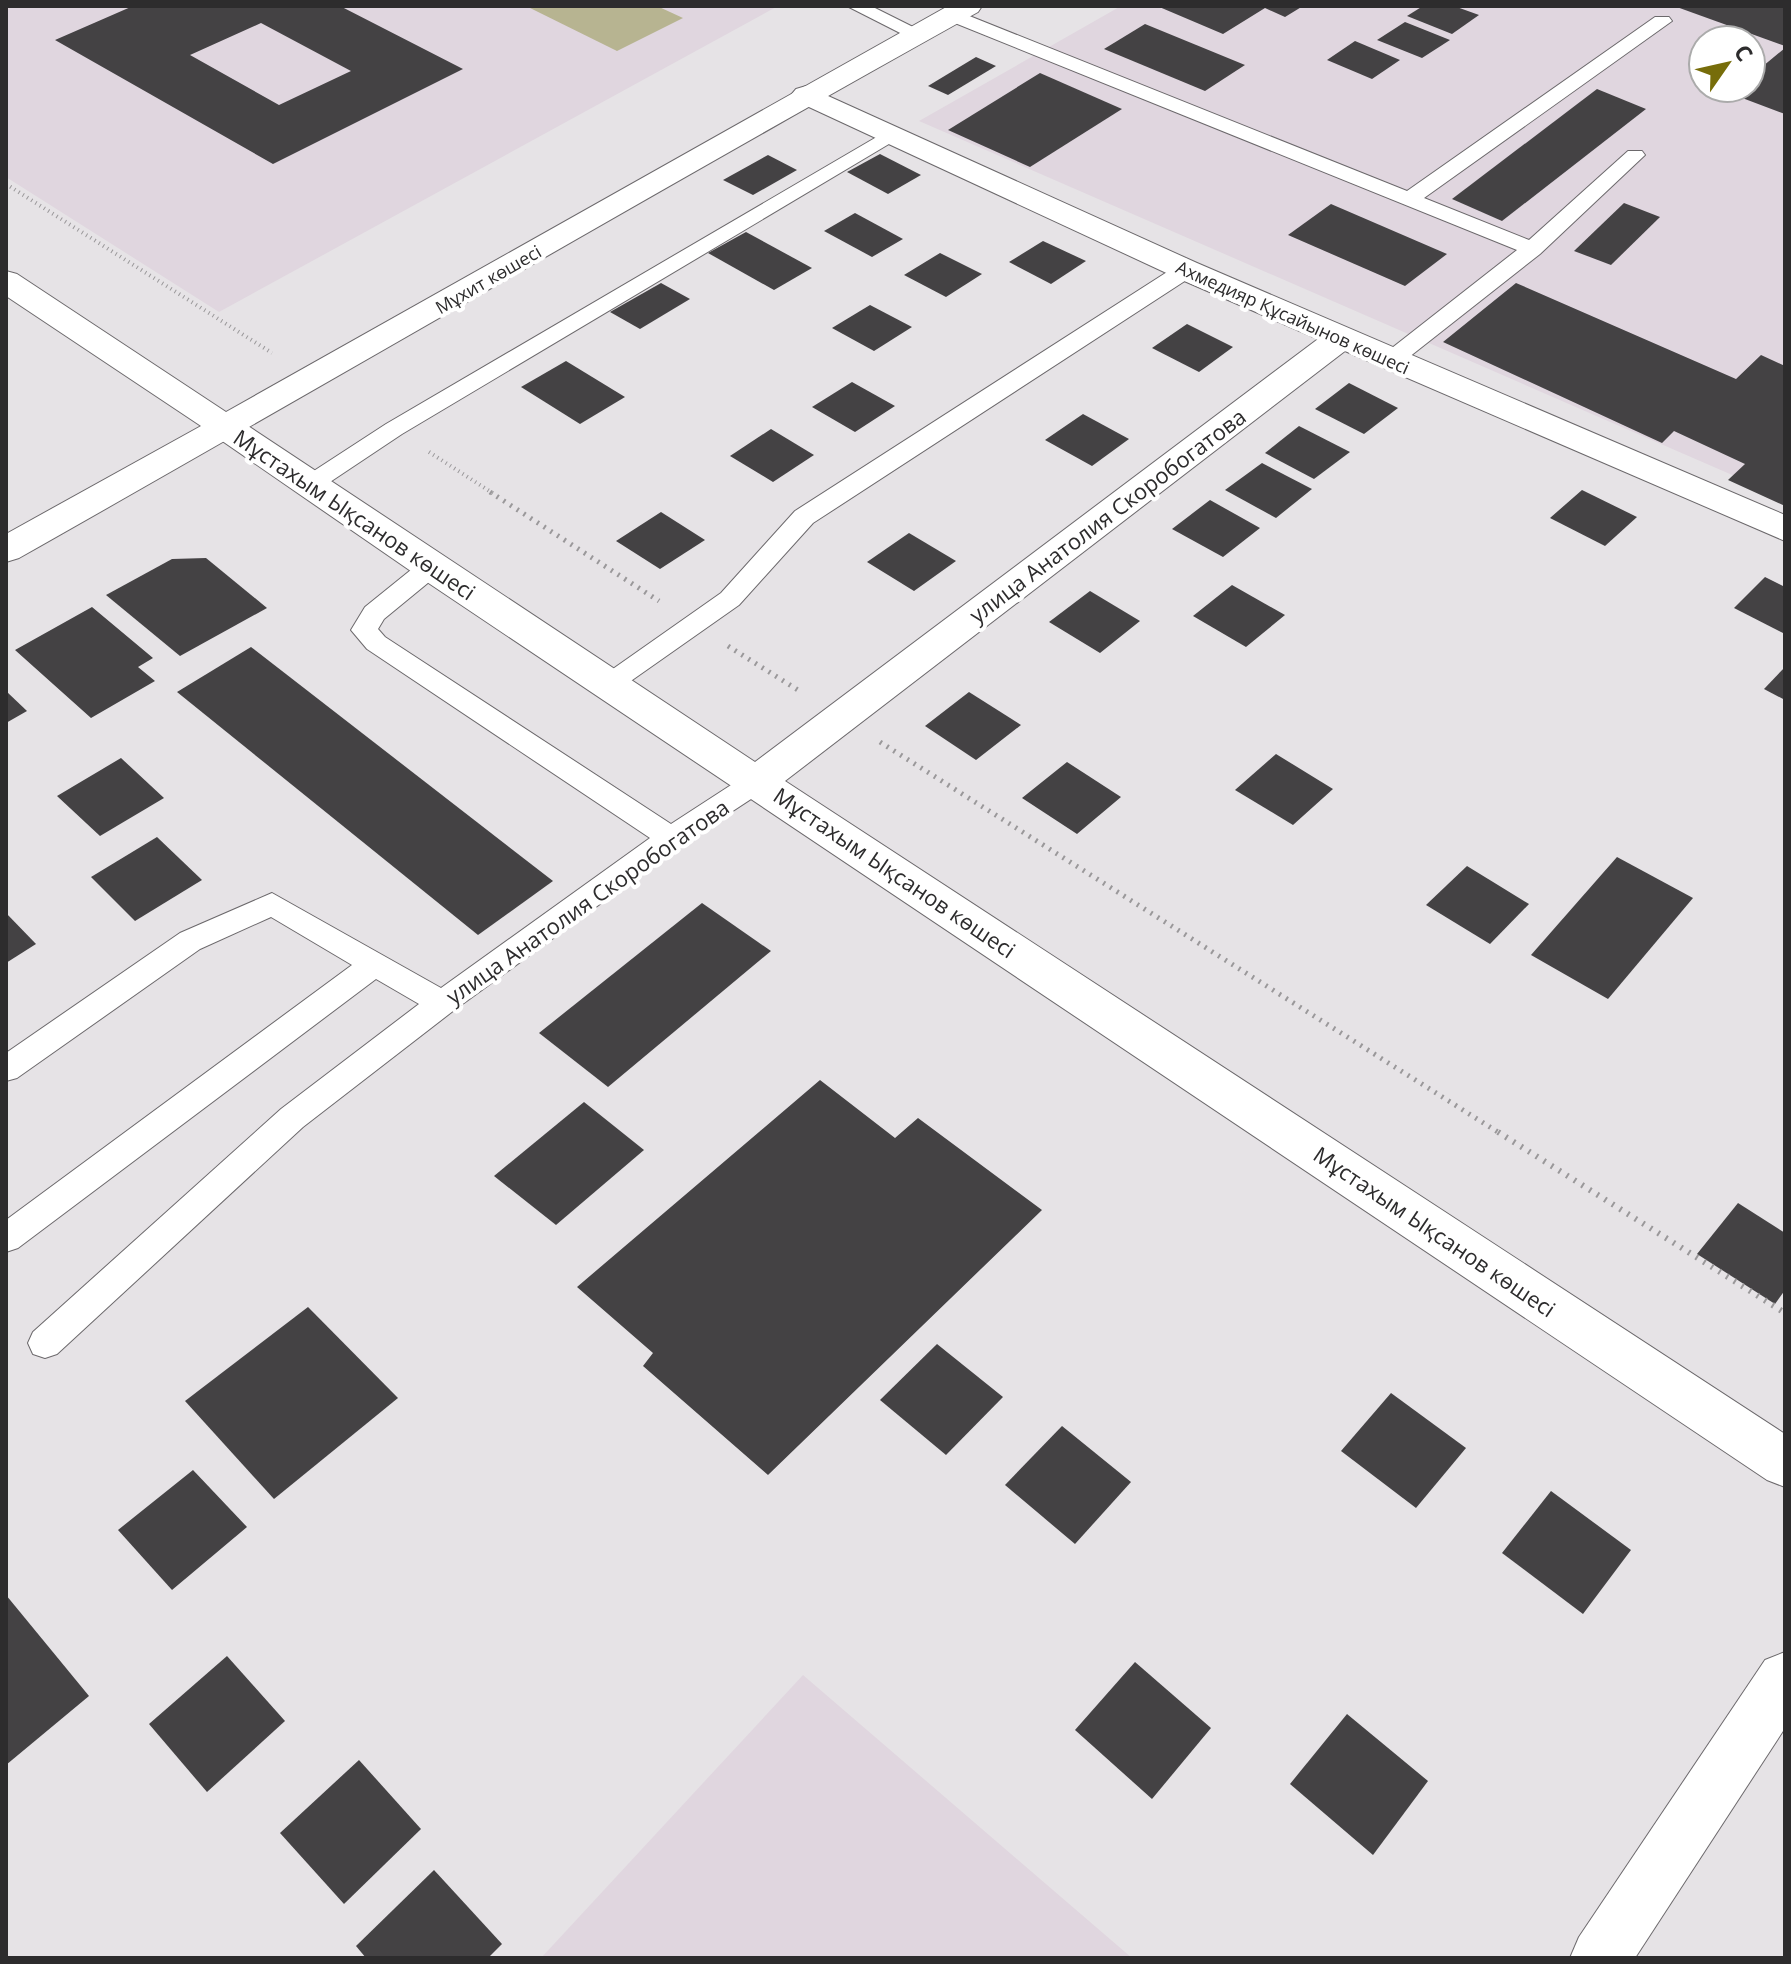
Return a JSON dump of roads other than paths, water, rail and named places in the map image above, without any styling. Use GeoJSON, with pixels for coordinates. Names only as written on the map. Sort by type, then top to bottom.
{"type":"FeatureCollection","features":[{"type":"Feature","properties":{"kind":"street","name":"Мұхит көшесі"},"geometry":{"type":"LineString","coordinates":[[6,550],[314,379],[806,95],[960,10]]}},
{"type":"Feature","properties":{"kind":"street","name":"Ахмедияр Құсайынов көшесі"},"geometry":{"type":"LineString","coordinates":[[806,95],[1186,270],[1785,529]]}},
{"type":"Feature","properties":{"kind":"street","name":"Мұстахым Ықсанов көшесі"},"geometry":{"type":"LineString","coordinates":[[6,281],[312,483],[431,567],[1785,1463]]}},
{"type":"Feature","properties":{"kind":"street","name":"улица Анатолия Скоробогатова"},"geometry":{"type":"LineString","coordinates":[[758,781],[1341,338]]}},
{"type":"Feature","properties":{"kind":"street"},"geometry":{"type":"LineString","coordinates":[[1600,1958],[1785,1679]]}},
{"type":"Feature","properties":{"kind":"lane"},"geometry":{"type":"LineString","coordinates":[[856,6],[917,34]]}},
{"type":"Feature","properties":{"kind":"lane"},"geometry":{"type":"LineString","coordinates":[[960,10],[1532,249]]}},
{"type":"Feature","properties":{"kind":"lane"},"geometry":{"type":"LineString","coordinates":[[1409,199],[1662,21]]}},
{"type":"Feature","properties":{"kind":"lane"},"geometry":{"type":"LineString","coordinates":[[312,483],[394,429],[892,134]]}},
{"type":"Feature","properties":{"kind":"lane"},"geometry":{"type":"LineString","coordinates":[[1391,360],[1532,249],[1635,155]]}},
{"type":"Feature","properties":{"kind":"lane"},"geometry":{"type":"LineString","coordinates":[[609,684],[730,599],[804,517],[1186,270]]}},
{"type":"Feature","properties":{"kind":"lane"},"geometry":{"type":"LineString","coordinates":[[431,567],[374,613],[364,630],[370,637],[671,838]]}},
{"type":"Feature","properties":{"kind":"lane","name":"улица Анатолия Скоробогатова"},"geometry":{"type":"LineString","coordinates":[[45,1343],[292,1118],[442,1003],[671,838],[758,781]]}},
{"type":"Feature","properties":{"kind":"lane"},"geometry":{"type":"LineString","coordinates":[[6,1069],[190,941],[272,904],[442,1003]]}},
{"type":"Feature","properties":{"kind":"lane"},"geometry":{"type":"LineString","coordinates":[[6,1238],[375,964]]}}]}
